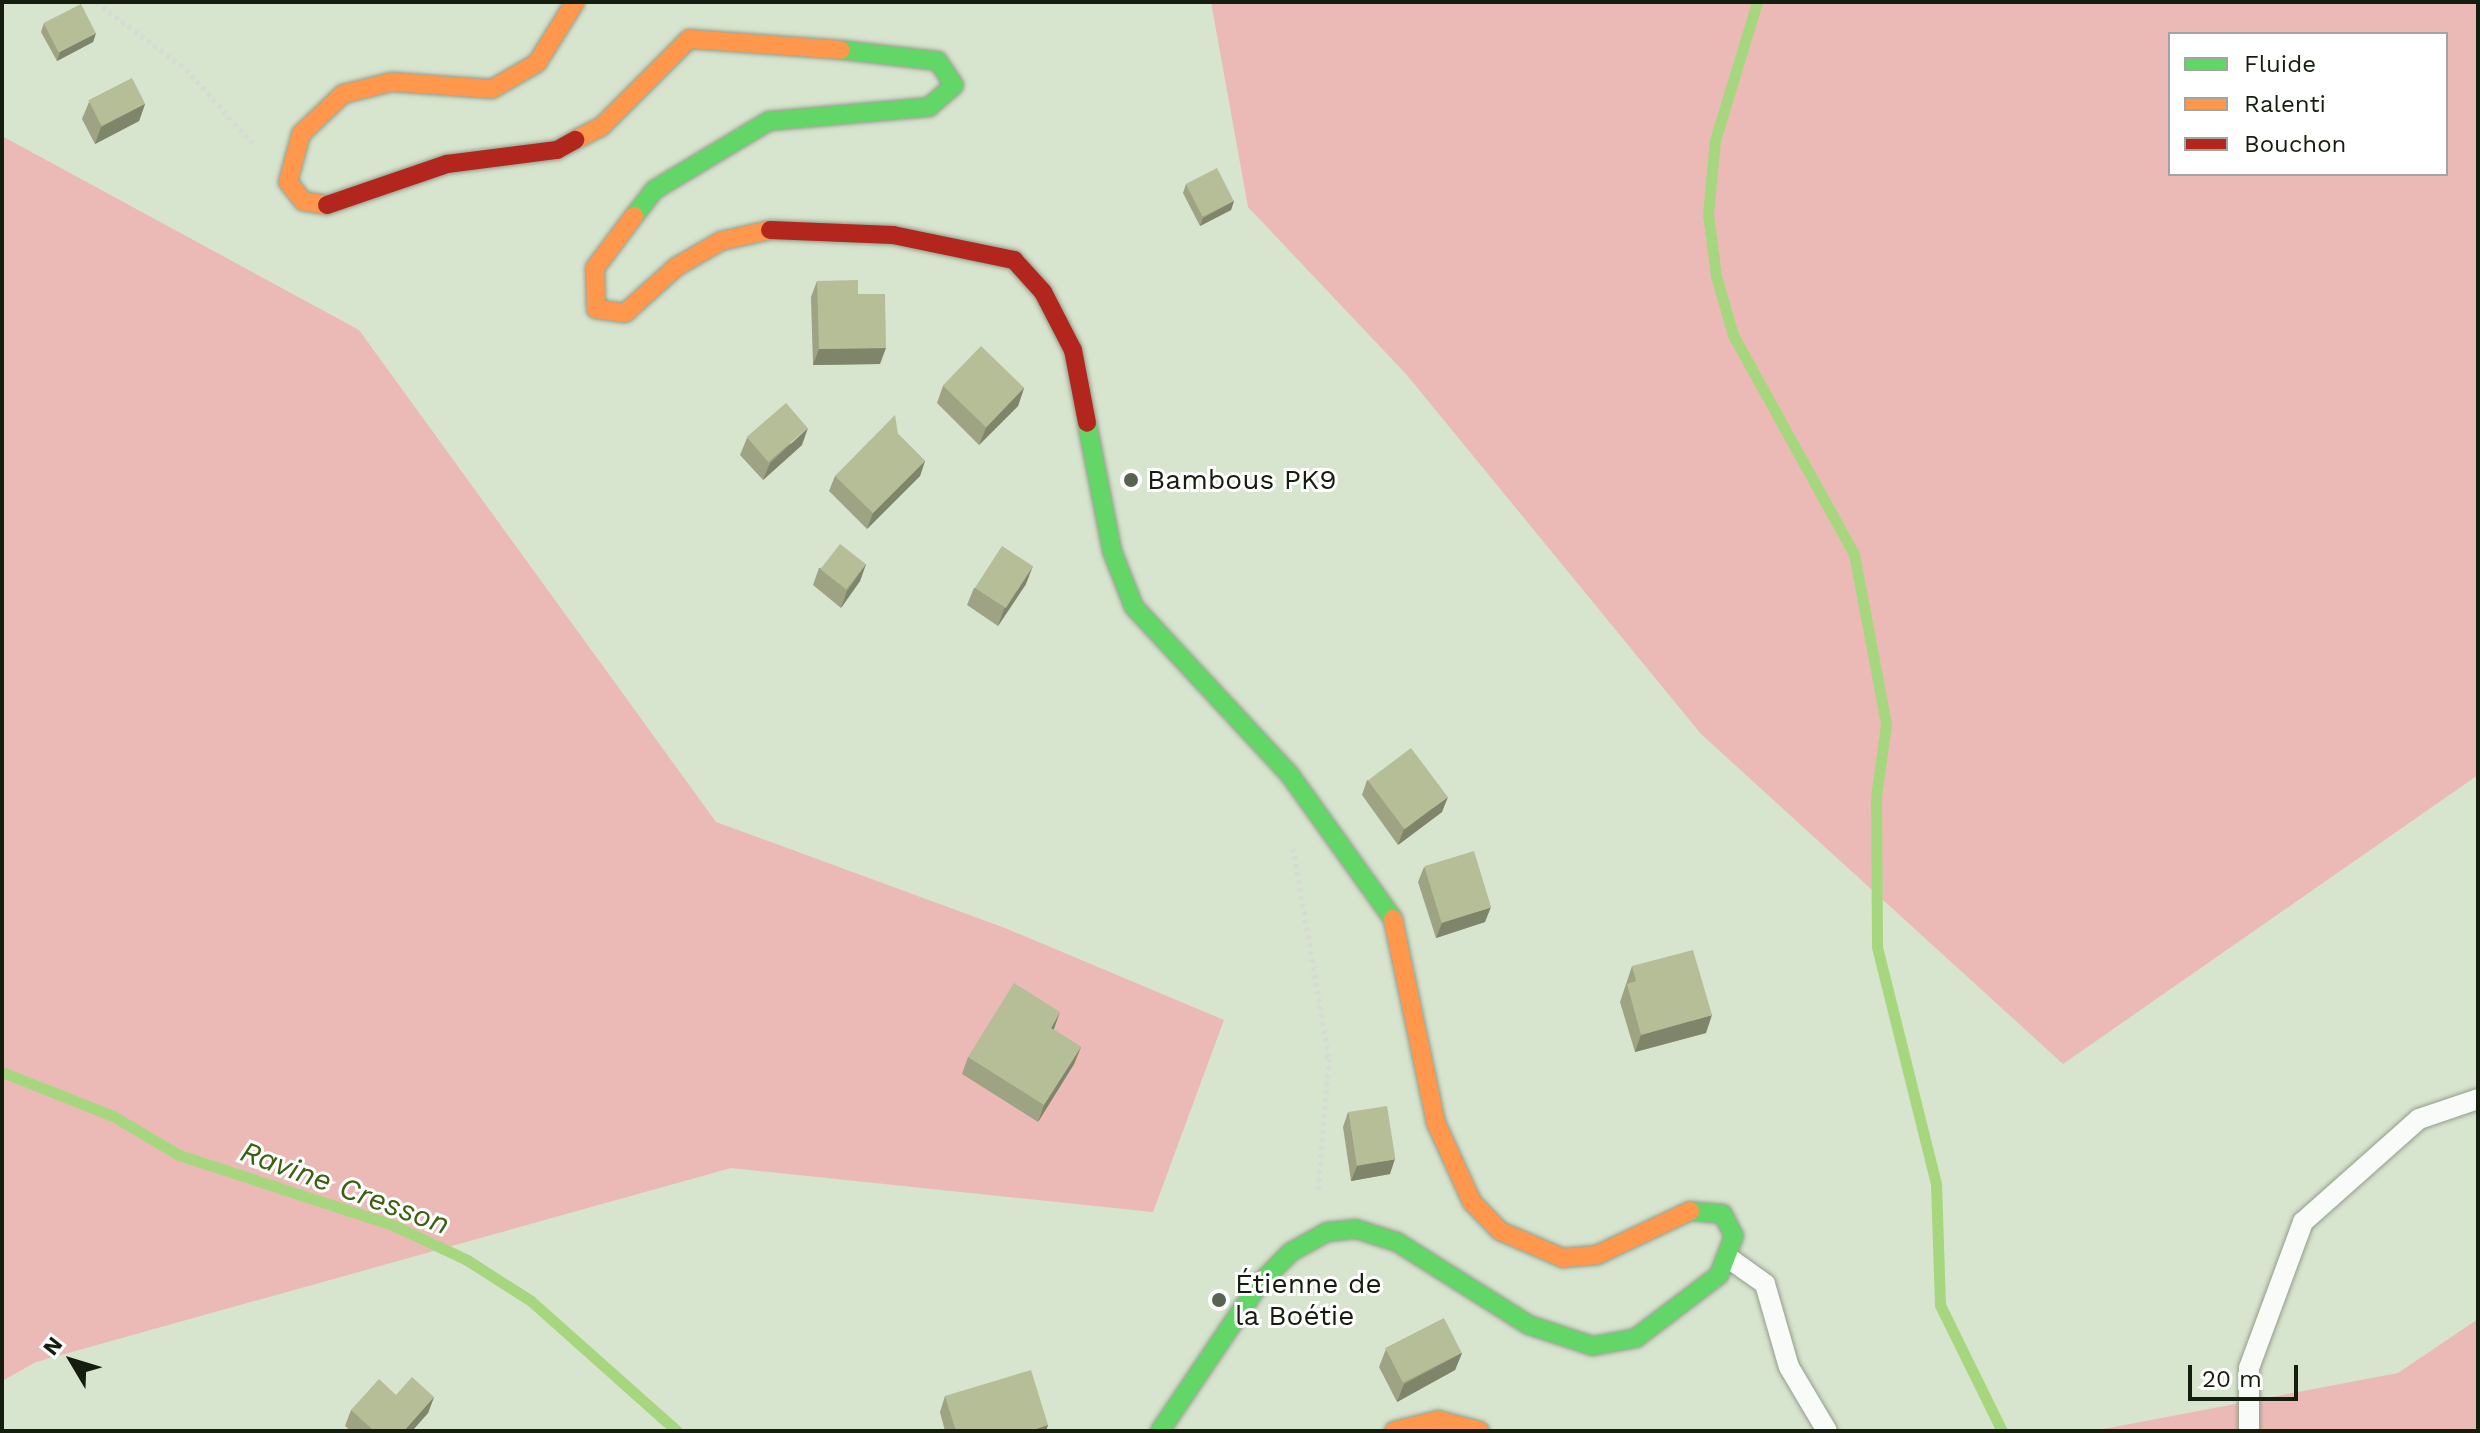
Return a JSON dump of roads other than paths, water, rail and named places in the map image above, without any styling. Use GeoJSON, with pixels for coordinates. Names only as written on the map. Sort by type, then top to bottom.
{"type":"FeatureCollection","features":[{"type":"Feature","properties":{"kind":"main road"},"geometry":{"type":"LineString","coordinates":[[575,2],[537,63],[492,89],[392,82],[343,94],[301,134],[288,182],[303,201],[322,207],[447,164],[557,150],[602,126],[689,39],[904,53],[951,71],[954,85],[929,107],[769,121],[697,161],[621,226],[595,268],[596,309],[625,313],[676,267],[721,241],[769,230],[893,235],[1014,260],[1043,292],[1073,350],[1112,551],[1134,607],[1290,775],[1385,903],[1401,938],[1436,1123],[1472,1202],[1500,1231],[1563,1258],[1625,1244],[1674,1212],[1710,1211],[1723,1214],[1734,1236],[1730,1259],[1636,1338],[1593,1346],[1529,1325],[1397,1242],[1356,1229],[1327,1232],[1291,1252],[1260,1283],[1160,1431]]}},
{"type":"Feature","properties":{"kind":"main road"},"geometry":{"type":"LineString","coordinates":[[1394,1431],[1438,1420],[1480,1431]]}},
{"type":"Feature","properties":{"kind":"lane"},"geometry":{"type":"LineString","coordinates":[[2249,1431],[2249,1368],[2303,1222],[2419,1119],[2478,1099]]}},
{"type":"Feature","properties":{"kind":"lane"},"geometry":{"type":"LineString","coordinates":[[1730,1259],[1765,1284],[1789,1367],[1827,1431]]}},
{"type":"Feature","properties":{"kind":"waterway"},"geometry":{"type":"LineString","coordinates":[[1757,2],[1715,140],[1708,214],[1716,276],[1733,335],[1854,554],[1886,724],[1876,797],[1877,947],[1936,1184],[1940,1305],[2002,1431]]}},
{"type":"Feature","properties":{"kind":"waterway","name":"Ravine Cresson"},"geometry":{"type":"LineString","coordinates":[[2,1072],[113,1116],[179,1155],[393,1225],[467,1260],[531,1301],[677,1431]]}},
{"type":"Feature","properties":{"kind":"place","name":"Bambous PK9"},"geometry":{"type":"Point","coordinates":[1131,480]}},
{"type":"Feature","properties":{"kind":"place","name":"Étienne de la Boétie"},"geometry":{"type":"Point","coordinates":[1219,1300]}}]}
